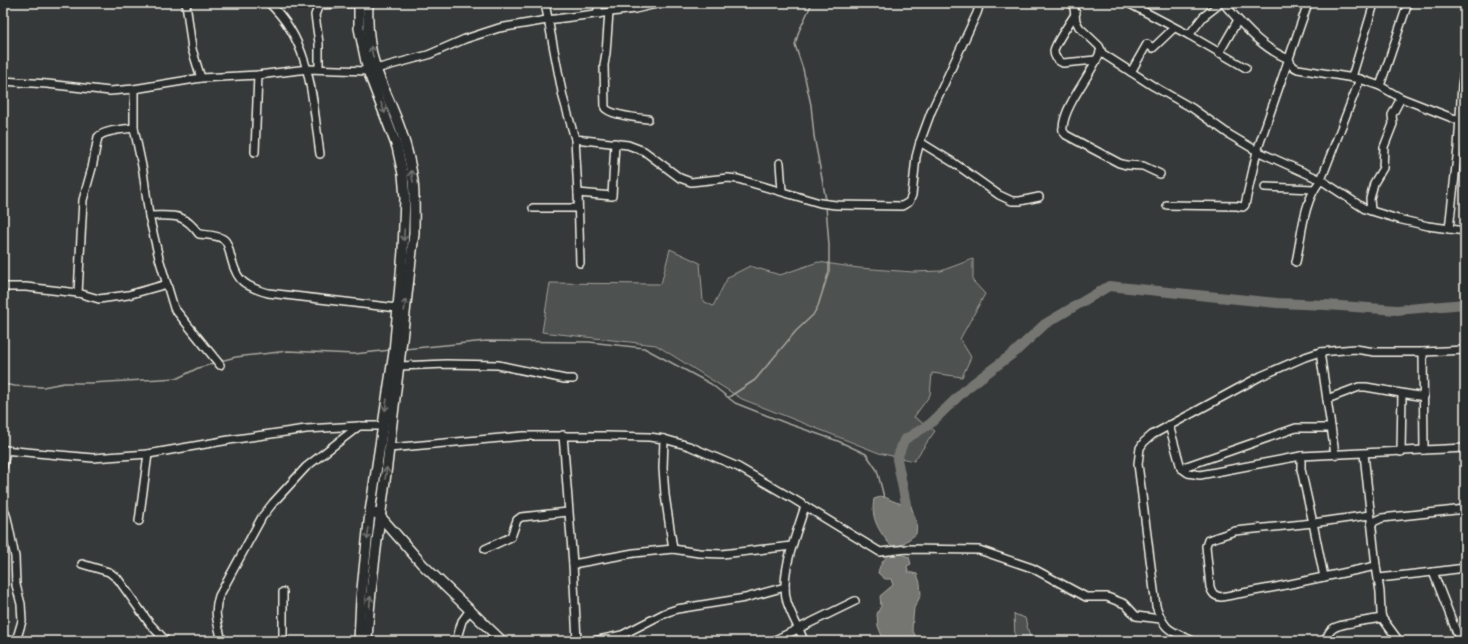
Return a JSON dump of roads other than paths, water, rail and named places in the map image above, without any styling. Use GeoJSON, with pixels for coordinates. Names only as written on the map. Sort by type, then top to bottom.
{"type":"FeatureCollection","features":[{"type":"Feature","properties":{"kind":"main road"},"geometry":{"type":"LineString","coordinates":[[358,641],[361,599],[375,513],[389,448],[399,366],[397,348],[397,308],[403,251],[405,198],[403,174],[397,146],[359,28],[359,3]]}},
{"type":"Feature","properties":{"kind":"main road"},"geometry":{"type":"LineString","coordinates":[[367,641],[375,513],[383,426],[397,348],[414,233],[413,181],[402,133],[372,70],[368,34],[368,3]]}},
{"type":"Feature","properties":{"kind":"main road"},"geometry":{"type":"LineString","coordinates":[[375,513],[422,564],[502,641]]}},
{"type":"Feature","properties":{"kind":"street"},"geometry":{"type":"LineString","coordinates":[[186,3],[192,49],[201,78]]}},
{"type":"Feature","properties":{"kind":"street"},"geometry":{"type":"LineString","coordinates":[[269,3],[280,13],[288,25],[308,69],[320,154]]}},
{"type":"Feature","properties":{"kind":"street"},"geometry":{"type":"LineString","coordinates":[[319,69],[319,43],[315,15],[319,5],[359,3]]}},
{"type":"Feature","properties":{"kind":"street"},"geometry":{"type":"LineString","coordinates":[[544,3],[563,97],[575,139],[580,262]]}},
{"type":"Feature","properties":{"kind":"street"},"geometry":{"type":"LineString","coordinates":[[597,3],[599,14]]}},
{"type":"Feature","properties":{"kind":"street"},"geometry":{"type":"LineString","coordinates":[[3,81],[110,91],[134,89],[201,78],[258,75],[308,69],[372,70],[428,55],[465,39],[508,26],[599,14],[635,6],[662,3]]}},
{"type":"Feature","properties":{"kind":"street"},"geometry":{"type":"LineString","coordinates":[[575,139],[628,145],[644,151],[680,178],[691,182],[728,178],[738,179],[820,203],[836,205],[902,206],[908,202],[912,195],[916,157],[931,112],[977,13],[980,3]]}},
{"type":"Feature","properties":{"kind":"street"},"geometry":{"type":"LineString","coordinates":[[1073,3],[1076,12],[1076,21],[1079,27],[1099,46],[1100,52],[1070,108],[1062,128],[1063,132],[1119,163],[1143,166],[1160,174]]}},
{"type":"Feature","properties":{"kind":"street"},"geometry":{"type":"LineString","coordinates":[[1128,3],[1189,35],[1219,54],[1246,68]]}},
{"type":"Feature","properties":{"kind":"street"},"geometry":{"type":"LineString","coordinates":[[1189,35],[1206,14],[1222,3],[1267,47],[1289,59],[1291,64],[1298,69],[1360,79],[1380,86],[1401,98],[1460,121]]}},
{"type":"Feature","properties":{"kind":"street"},"geometry":{"type":"LineString","coordinates":[[1167,205],[1243,207],[1245,205],[1257,151],[1308,3]]}},
{"type":"Feature","properties":{"kind":"street"},"geometry":{"type":"LineString","coordinates":[[1380,86],[1408,3]]}},
{"type":"Feature","properties":{"kind":"street"},"geometry":{"type":"LineString","coordinates":[[1352,77],[1373,7]]}},
{"type":"Feature","properties":{"kind":"street"},"geometry":{"type":"LineString","coordinates":[[608,12],[604,65],[605,108],[608,111],[636,118],[648,119]]}},
{"type":"Feature","properties":{"kind":"street"},"geometry":{"type":"LineString","coordinates":[[1076,12],[1056,44],[1054,52],[1055,57],[1058,61],[1063,63],[1096,60]]}},
{"type":"Feature","properties":{"kind":"street"},"geometry":{"type":"LineString","coordinates":[[1219,54],[1238,20]]}},
{"type":"Feature","properties":{"kind":"street"},"geometry":{"type":"LineString","coordinates":[[1131,72],[1147,44],[1154,48],[1174,28]]}},
{"type":"Feature","properties":{"kind":"street"},"geometry":{"type":"LineString","coordinates":[[1100,52],[1152,86],[1192,108],[1223,130],[1257,151],[1321,180],[1365,209],[1398,220],[1465,231]]}},
{"type":"Feature","properties":{"kind":"street"},"geometry":{"type":"LineString","coordinates":[[1449,229],[1465,65]]}},
{"type":"Feature","properties":{"kind":"street"},"geometry":{"type":"LineString","coordinates":[[255,152],[258,75]]}},
{"type":"Feature","properties":{"kind":"street"},"geometry":{"type":"LineString","coordinates":[[1296,262],[1306,214],[1314,189],[1321,180],[1360,79]]}},
{"type":"Feature","properties":{"kind":"street"},"geometry":{"type":"LineString","coordinates":[[134,89],[134,128],[143,171],[149,216],[166,284],[174,308],[220,365]]}},
{"type":"Feature","properties":{"kind":"street"},"geometry":{"type":"LineString","coordinates":[[1371,211],[1370,199],[1374,183],[1383,168],[1384,147],[1392,124],[1392,115],[1401,98]]}},
{"type":"Feature","properties":{"kind":"street"},"geometry":{"type":"LineString","coordinates":[[78,293],[83,200],[92,168],[98,137],[100,134],[107,132],[134,128]]}},
{"type":"Feature","properties":{"kind":"street"},"geometry":{"type":"LineString","coordinates":[[920,142],[954,163],[999,195],[1012,201],[1040,197]]}},
{"type":"Feature","properties":{"kind":"street"},"geometry":{"type":"LineString","coordinates":[[578,193],[612,196],[615,143]]}},
{"type":"Feature","properties":{"kind":"street"},"geometry":{"type":"LineString","coordinates":[[780,163],[782,191]]}},
{"type":"Feature","properties":{"kind":"street"},"geometry":{"type":"LineString","coordinates":[[1265,187],[1314,189]]}},
{"type":"Feature","properties":{"kind":"street"},"geometry":{"type":"LineString","coordinates":[[533,208],[578,208]]}},
{"type":"Feature","properties":{"kind":"street"},"geometry":{"type":"LineString","coordinates":[[149,216],[175,216],[182,218],[191,223],[199,234],[219,237],[225,240],[238,277],[246,285],[256,290],[268,293],[397,308]]}},
{"type":"Feature","properties":{"kind":"street"},"geometry":{"type":"LineString","coordinates":[[3,287],[26,287],[78,293],[99,299],[128,296],[166,284]]}},
{"type":"Feature","properties":{"kind":"street"},"geometry":{"type":"LineString","coordinates":[[1193,641],[1169,630],[1161,619],[1156,606],[1138,464],[1140,448],[1144,442],[1169,425],[1261,376],[1320,352],[1355,349],[1375,352],[1465,350]]}},
{"type":"Feature","properties":{"kind":"street"},"geometry":{"type":"LineString","coordinates":[[1320,352],[1334,454]]}},
{"type":"Feature","properties":{"kind":"street"},"geometry":{"type":"LineString","coordinates":[[1423,352],[1424,450]]}},
{"type":"Feature","properties":{"kind":"street"},"geometry":{"type":"LineString","coordinates":[[399,366],[446,364],[498,365],[565,379],[573,378]]}},
{"type":"Feature","properties":{"kind":"street"},"geometry":{"type":"LineString","coordinates":[[1327,399],[1366,387],[1381,388],[1402,394],[1424,397]]}},
{"type":"Feature","properties":{"kind":"street"},"geometry":{"type":"LineString","coordinates":[[1402,394],[1402,452]]}},
{"type":"Feature","properties":{"kind":"street"},"geometry":{"type":"LineString","coordinates":[[1169,425],[1181,468],[1188,473],[1200,475],[1301,456],[1465,448]]}},
{"type":"Feature","properties":{"kind":"street"},"geometry":{"type":"LineString","coordinates":[[3,467],[4,450],[93,458],[148,454],[266,434],[359,426],[383,426]]}},
{"type":"Feature","properties":{"kind":"street"},"geometry":{"type":"LineString","coordinates":[[222,641],[216,616],[216,606],[219,596],[262,517],[285,488],[306,467],[359,426]]}},
{"type":"Feature","properties":{"kind":"street"},"geometry":{"type":"LineString","coordinates":[[1181,468],[1296,428],[1331,428]]}},
{"type":"Feature","properties":{"kind":"street"},"geometry":{"type":"LineString","coordinates":[[389,448],[524,436],[563,435],[649,437],[664,439],[689,446],[738,467],[880,552],[907,549],[979,550],[1032,568],[1086,598],[1107,597],[1125,604],[1136,616],[1161,619]]}},
{"type":"Feature","properties":{"kind":"street"},"geometry":{"type":"LineString","coordinates":[[563,435],[573,564],[577,641]]}},
{"type":"Feature","properties":{"kind":"street"},"geometry":{"type":"LineString","coordinates":[[664,439],[662,468],[673,549]]}},
{"type":"Feature","properties":{"kind":"street"},"geometry":{"type":"LineString","coordinates":[[139,521],[148,454]]}},
{"type":"Feature","properties":{"kind":"street"},"geometry":{"type":"LineString","coordinates":[[1364,454],[1382,618],[1399,641]]}},
{"type":"Feature","properties":{"kind":"street"},"geometry":{"type":"LineString","coordinates":[[1301,456],[1301,469],[1314,523],[1324,577]]}},
{"type":"Feature","properties":{"kind":"street"},"geometry":{"type":"LineString","coordinates":[[3,506],[15,557],[16,585],[21,604],[22,621],[16,641]]}},
{"type":"Feature","properties":{"kind":"street"},"geometry":{"type":"LineString","coordinates":[[804,641],[787,601],[785,587],[786,572],[792,546],[805,506]]}},
{"type":"Feature","properties":{"kind":"street"},"geometry":{"type":"LineString","coordinates":[[1376,566],[1221,597],[1216,596],[1211,592],[1206,546],[1208,540],[1236,531],[1465,509]]}},
{"type":"Feature","properties":{"kind":"street"},"geometry":{"type":"LineString","coordinates":[[485,549],[511,537],[518,518],[568,512]]}},
{"type":"Feature","properties":{"kind":"street"},"geometry":{"type":"LineString","coordinates":[[573,564],[634,553],[673,549],[699,553],[722,554],[792,546]]}},
{"type":"Feature","properties":{"kind":"street"},"geometry":{"type":"LineString","coordinates":[[82,564],[109,572],[118,579],[150,624],[166,641]]}},
{"type":"Feature","properties":{"kind":"street"},"geometry":{"type":"LineString","coordinates":[[1378,578],[1465,568]]}},
{"type":"Feature","properties":{"kind":"street"},"geometry":{"type":"LineString","coordinates":[[1433,572],[1460,641]]}},
{"type":"Feature","properties":{"kind":"street"},"geometry":{"type":"LineString","coordinates":[[594,641],[622,635],[665,613],[677,609],[745,598],[785,587]]}},
{"type":"Feature","properties":{"kind":"street"},"geometry":{"type":"LineString","coordinates":[[283,592],[283,641]]}},
{"type":"Feature","properties":{"kind":"street"},"geometry":{"type":"LineString","coordinates":[[773,641],[856,601]]}},
{"type":"Feature","properties":{"kind":"street"},"geometry":{"type":"LineString","coordinates":[[456,641],[462,621],[470,610]]}},
{"type":"Feature","properties":{"kind":"street"},"geometry":{"type":"LineString","coordinates":[[1326,641],[1328,634],[1338,626],[1382,618]]}},
{"type":"Feature","properties":{"kind":"waterway"},"geometry":{"type":"LineString","coordinates":[[812,3],[799,31],[795,45],[803,69],[811,105],[814,136],[826,200]]}},
{"type":"Feature","properties":{"kind":"waterway"},"geometry":{"type":"LineString","coordinates":[[729,397],[755,380],[796,331],[813,315],[818,306],[829,271],[826,206]]}},
{"type":"Feature","properties":{"kind":"waterway"},"geometry":{"type":"LineString","coordinates":[[906,504],[897,459],[904,440],[930,424],[967,388],[1015,352],[1045,324],[1109,286],[1277,303],[1397,310],[1465,304]]}},
{"type":"Feature","properties":{"kind":"waterway"},"geometry":{"type":"LineString","coordinates":[[405,349],[486,341],[589,342],[644,348],[711,384],[735,403],[838,441],[866,454],[877,470],[884,497]]}},
{"type":"Feature","properties":{"kind":"waterway"},"geometry":{"type":"LineString","coordinates":[[220,361],[236,357],[288,351],[354,354],[391,350]]}},
{"type":"Feature","properties":{"kind":"waterway"},"geometry":{"type":"LineString","coordinates":[[3,384],[43,387],[64,383],[178,378],[198,368],[215,363]]}}]}
